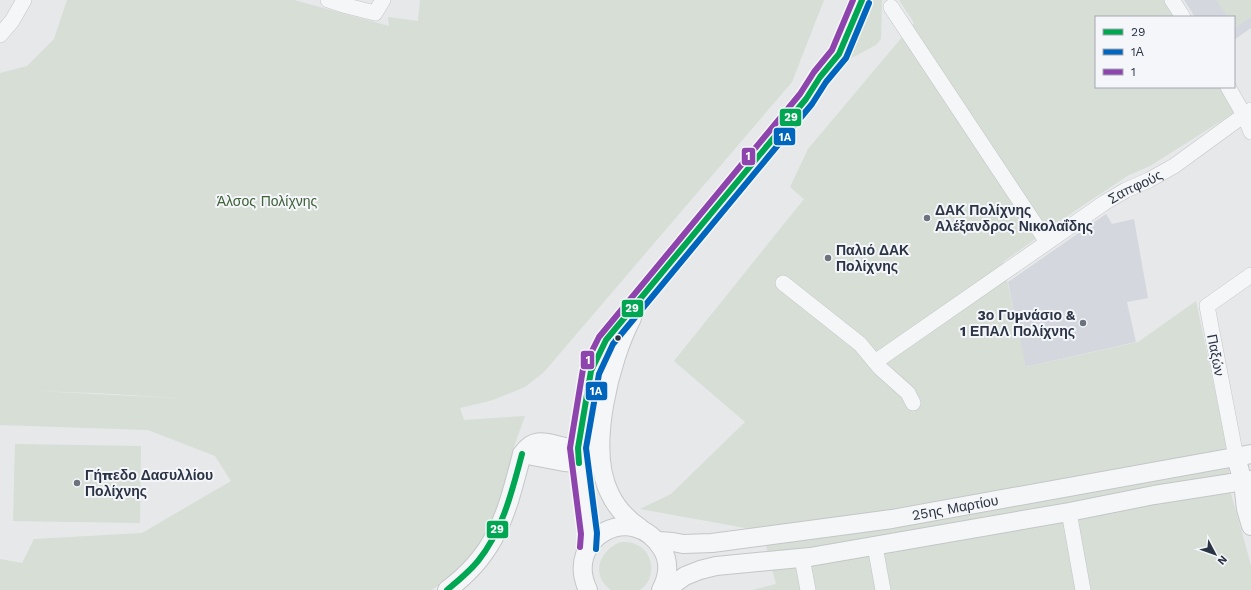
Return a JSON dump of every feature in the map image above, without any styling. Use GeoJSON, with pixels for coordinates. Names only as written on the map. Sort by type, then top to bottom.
{"type":"FeatureCollection","features":[{"type":"Feature","properties":{"kind":"street"},"geometry":{"type":"LineString","coordinates":[[0,35],[12,21],[24,0]]}},
{"type":"Feature","properties":{"kind":"street"},"geometry":{"type":"LineString","coordinates":[[328,0],[375,13],[383,0]]}},
{"type":"Feature","properties":{"kind":"street"},"geometry":{"type":"LineString","coordinates":[[820,77],[849,0]]}},
{"type":"Feature","properties":{"kind":"street"},"geometry":{"type":"LineString","coordinates":[[588,548],[590,534],[578,456],[585,401],[591,371],[606,340],[647,288],[806,99],[820,77],[839,54],[862,0]]}},
{"type":"Feature","properties":{"kind":"street"},"geometry":{"type":"LineString","coordinates":[[1172,0],[1182,16]]}},
{"type":"Feature","properties":{"kind":"street"},"geometry":{"type":"LineString","coordinates":[[892,7],[1047,242]]}},
{"type":"Feature","properties":{"kind":"street"},"geometry":{"type":"LineString","coordinates":[[1229,88],[1247,112],[1251,132]]}},
{"type":"Feature","properties":{"kind":"street","name":"Σαπφούς"},"geometry":{"type":"LineString","coordinates":[[875,362],[1047,242],[1115,197],[1174,166],[1247,112]]}},
{"type":"Feature","properties":{"kind":"street","name":"Παξών"},"geometry":{"type":"LineString","coordinates":[[1243,456],[1207,306],[1251,275]]}},
{"type":"Feature","properties":{"kind":"street"},"geometry":{"type":"LineString","coordinates":[[784,283],[860,344],[883,371],[906,391],[913,402]]}},
{"type":"Feature","properties":{"kind":"street"},"geometry":{"type":"LineString","coordinates":[[647,288],[624,334],[610,376],[605,397],[601,457],[604,479],[613,500],[627,519],[658,541],[665,553],[668,567],[666,582],[661,590]]}},
{"type":"Feature","properties":{"kind":"street"},"geometry":{"type":"LineString","coordinates":[[447,590],[477,563],[494,539],[509,502],[522,454],[549,460],[578,456],[601,457]]}},
{"type":"Feature","properties":{"kind":"street"},"geometry":{"type":"LineString","coordinates":[[1243,456],[1247,481],[1246,509],[1251,526]]}},
{"type":"Feature","properties":{"kind":"street","name":"25ης Μαρτίου"},"geometry":{"type":"LineString","coordinates":[[658,541],[683,544],[712,543],[892,519],[1243,456]]}},
{"type":"Feature","properties":{"kind":"street","name":"25ης Μαρτίου"},"geometry":{"type":"LineString","coordinates":[[665,590],[685,576],[716,566],[802,558],[1068,512],[1154,495],[1247,481]]}},
{"type":"Feature","properties":{"kind":"street"},"geometry":{"type":"LineString","coordinates":[[1068,512],[1083,590]]}},
{"type":"Feature","properties":{"kind":"street"},"geometry":{"type":"LineString","coordinates":[[585,588],[582,571],[583,559],[595,538],[605,531],[616,527],[628,526],[640,528]]}},
{"type":"Feature","properties":{"kind":"street"},"geometry":{"type":"LineString","coordinates":[[875,546],[882,590]]}},
{"type":"Feature","properties":{"kind":"street"},"geometry":{"type":"LineString","coordinates":[[802,558],[808,590]]}},
{"type":"Feature","properties":{"kind":"shaded area"},"geometry":{"type":"Polygon","coordinates":[[[1184,0],[1251,0],[1251,28],[1235,39],[1235,16],[1194,16],[1184,0]]]}},
{"type":"Feature","properties":{"kind":"shaded area"},"geometry":{"type":"Polygon","coordinates":[[[1106,214],[1112,224],[1134,219],[1148,298],[1127,302],[1136,342],[1025,367],[1008,282],[1106,214]]]}},
{"type":"Feature","properties":{"kind":"green space","name":"Άλσος Πολίχνης"},"geometry":{"type":"Polygon","coordinates":[[[67,0],[294,0],[389,26],[388,17],[418,21],[420,0],[824,0],[792,82],[544,372],[525,387],[493,400],[460,408],[464,420],[525,416],[514,447],[497,512],[489,531],[478,549],[464,564],[449,578],[432,590],[0,590],[0,559],[22,563],[34,539],[142,533],[231,481],[215,456],[148,430],[0,425],[0,73],[27,66],[54,39],[67,0]],[[35,391],[195,399],[95,393],[35,391]]]}},
{"type":"Feature","properties":{"kind":"green space"},"geometry":{"type":"Polygon","coordinates":[[[871,0],[882,0],[881,39],[876,45],[842,63],[841,62],[871,0]]]}},
{"type":"Feature","properties":{"kind":"green space"},"geometry":{"type":"Polygon","coordinates":[[[899,0],[1167,0],[1177,16],[1095,16],[1095,88],[1224,88],[1237,111],[1150,166],[1129,175],[1079,208],[1003,262],[1026,367],[1138,342],[1196,301],[1228,452],[1230,490],[1251,565],[1251,590],[752,590],[776,584],[762,531],[640,509],[671,494],[745,422],[674,361],[804,199],[790,187],[808,149],[914,23],[899,0]]]}},
{"type":"Feature","properties":{"kind":"green space"},"geometry":{"type":"Polygon","coordinates":[[[1216,0],[1251,0],[1251,17],[1235,28],[1235,16],[1227,16],[1216,0]]]}},
{"type":"Feature","properties":{"kind":"green space","name":"Γήπεδο Δασυλλίου Πολίχνης"},"geometry":{"type":"Polygon","coordinates":[[[15,444],[141,446],[140,523],[13,521],[15,444]]]}},
{"type":"Feature","properties":{"kind":"green space"},"geometry":{"type":"Polygon","coordinates":[[[621,542],[637,545],[643,549],[650,560],[651,573],[649,580],[640,590],[611,590],[604,584],[601,577],[599,570],[603,557],[613,546],[621,542]]]}},
{"type":"Feature","properties":{"kind":"transit line","name":"1"},"geometry":{"type":"LineString","coordinates":[[580,547],[581,534],[570,448],[583,369],[599,337],[800,94],[814,72],[832,50],[853,0]]}},
{"type":"Feature","properties":{"kind":"transit line","name":"29"},"geometry":{"type":"LineString","coordinates":[[579,463],[578,448],[591,371],[606,340],[806,99],[820,77],[839,54],[862,0]]}},
{"type":"Feature","properties":{"kind":"transit line","name":"1Α"},"geometry":{"type":"LineString","coordinates":[[596,549],[597,533],[586,448],[599,374],[613,344],[812,104],[826,82],[846,58],[869,3]]}},
{"type":"Feature","properties":{"kind":"transit line","name":"29"},"geometry":{"type":"LineString","coordinates":[[447,590],[475,565],[487,549],[506,510],[522,454]]}},
{"type":"Feature","properties":{"kind":"place","name":"ΔΑΚ Πολίχνης Αλέξανδρος Νικολαΐδης"},"geometry":{"type":"Point","coordinates":[927,218]}},
{"type":"Feature","properties":{"kind":"place","name":"Παλιό ΔΑΚ Πολίχνης"},"geometry":{"type":"Point","coordinates":[828,258]}},
{"type":"Feature","properties":{"kind":"place","name":"3ο Γυμνάσιο & 1 ΕΠΑΛ Πολίχνης"},"geometry":{"type":"Point","coordinates":[1083,323]}},
{"type":"Feature","properties":{"kind":"place","name":"Γήπεδο Δασυλλίου Πολίχνης"},"geometry":{"type":"Point","coordinates":[77,483]}}]}
